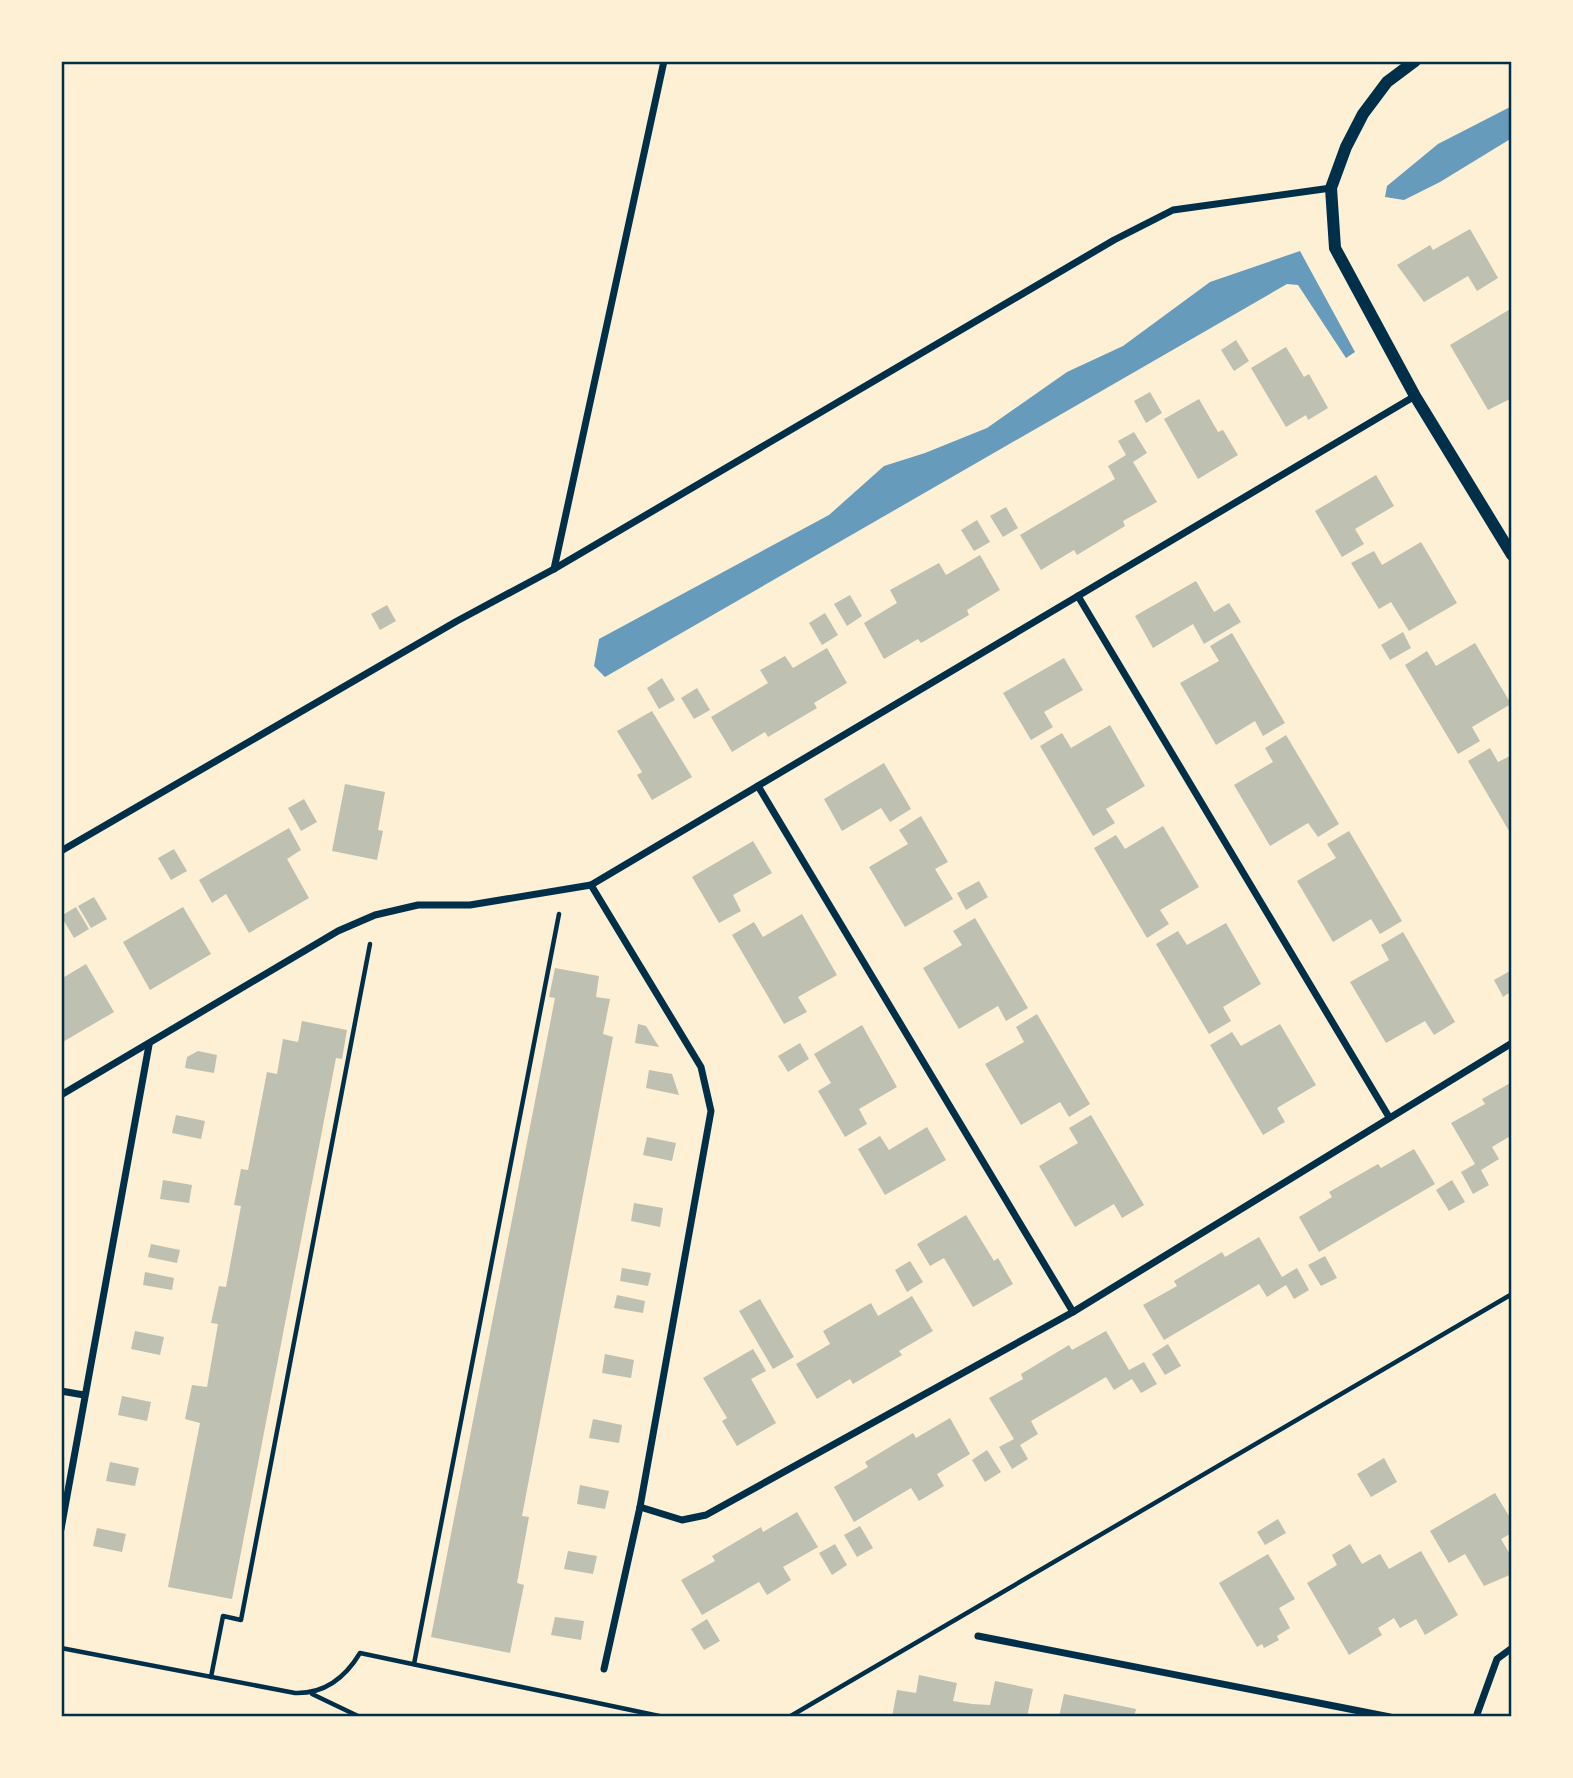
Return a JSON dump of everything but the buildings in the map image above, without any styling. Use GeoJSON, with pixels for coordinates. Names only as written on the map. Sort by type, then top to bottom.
{"type":"FeatureCollection","features":[{"type":"Feature","properties":{"kind":"street"},"geometry":{"type":"LineString","coordinates":[[554,569],[664,61]]}},
{"type":"Feature","properties":{"kind":"street"},"geometry":{"type":"LineString","coordinates":[[1415,61],[1387,82],[1363,114],[1346,147],[1331,188],[1335,248],[1415,396],[1512,555]]}},
{"type":"Feature","properties":{"kind":"street"},"geometry":{"type":"LineString","coordinates":[[61,851],[445,628],[554,569],[1114,240],[1174,210],[1331,188]]}},
{"type":"Feature","properties":{"kind":"street"},"geometry":{"type":"LineString","coordinates":[[61,1095],[338,931],[375,915],[418,905],[470,905],[591,885],[1415,396]]}},
{"type":"Feature","properties":{"kind":"street"},"geometry":{"type":"LineString","coordinates":[[1078,596],[1389,1117]]}},
{"type":"Feature","properties":{"kind":"street"},"geometry":{"type":"LineString","coordinates":[[758,786],[1073,1312]]}},
{"type":"Feature","properties":{"kind":"street"},"geometry":{"type":"LineString","coordinates":[[591,885],[701,1067],[711,1111],[640,1507],[604,1669]]}},
{"type":"Feature","properties":{"kind":"street"},"geometry":{"type":"LineString","coordinates":[[640,1507],[682,1520],[706,1515],[1073,1312],[1512,1043]]}},
{"type":"Feature","properties":{"kind":"street"},"geometry":{"type":"LineString","coordinates":[[61,1529],[149,1045]]}},
{"type":"Feature","properties":{"kind":"street"},"geometry":{"type":"LineString","coordinates":[[61,1391],[84,1395]]}},
{"type":"Feature","properties":{"kind":"street"},"geometry":{"type":"LineString","coordinates":[[978,1636],[1390,1717]]}},
{"type":"Feature","properties":{"kind":"street"},"geometry":{"type":"LineString","coordinates":[[1476,1717],[1497,1659],[1512,1648]]}},
{"type":"Feature","properties":{"kind":"path"},"geometry":{"type":"LineString","coordinates":[[414,1664],[564,889]]}},
{"type":"Feature","properties":{"kind":"path"},"geometry":{"type":"LineString","coordinates":[[211,1677],[223,1616],[241,1620],[375,915]]}},
{"type":"Feature","properties":{"kind":"path"},"geometry":{"type":"LineString","coordinates":[[789,1717],[1512,1294]]}},
{"type":"Feature","properties":{"kind":"path"},"geometry":{"type":"LineString","coordinates":[[61,1648],[312,1694],[360,1717]]}},
{"type":"Feature","properties":{"kind":"path"},"geometry":{"type":"LineString","coordinates":[[312,1694],[332,1684],[350,1669],[360,1653],[664,1717]]}},
{"type":"Feature","properties":{"kind":"water"},"geometry":{"type":"Polygon","coordinates":[[[1512,106],[1512,138],[1440,182],[1404,200],[1385,197],[1387,186],[1438,144],[1512,106]]]}},
{"type":"Feature","properties":{"kind":"water"},"geometry":{"type":"Polygon","coordinates":[[[1300,251],[1355,352],[1346,358],[1298,285],[1287,284],[605,677],[594,666],[599,639],[829,515],[884,466],[987,428],[1067,372],[1123,346],[1210,282],[1300,251]]]}}]}
